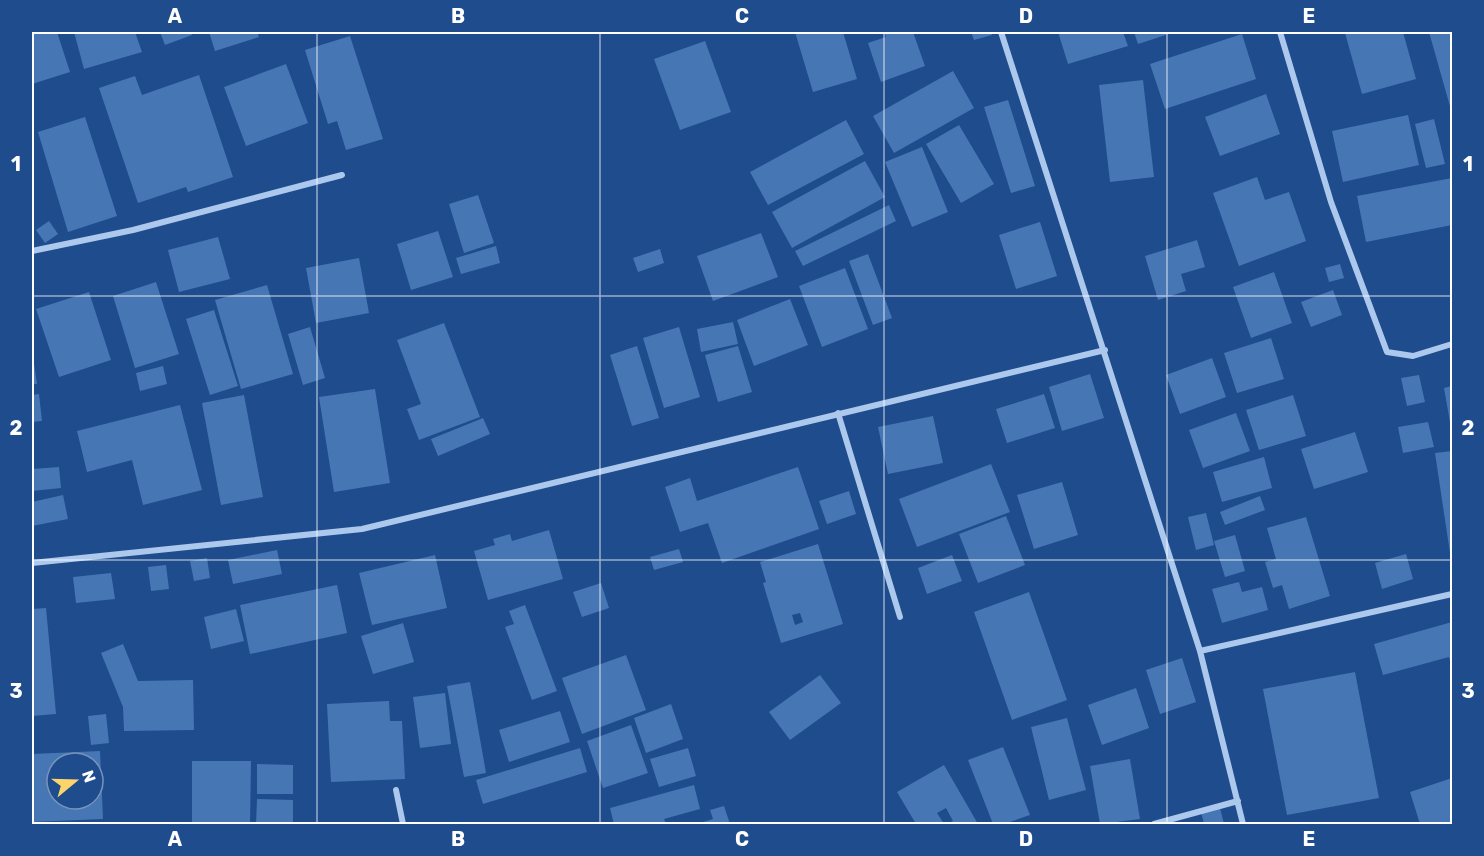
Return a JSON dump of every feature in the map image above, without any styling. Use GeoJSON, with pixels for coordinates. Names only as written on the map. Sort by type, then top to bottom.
{"type":"FeatureCollection","features":[{"type":"Feature","properties":{"kind":"street"},"geometry":{"type":"LineString","coordinates":[[1001,32],[1200,651],[1243,825]]}},
{"type":"Feature","properties":{"kind":"street"},"geometry":{"type":"LineString","coordinates":[[1280,32],[1331,202],[1388,352],[1413,356],[1452,344]]}},
{"type":"Feature","properties":{"kind":"street"},"geometry":{"type":"LineString","coordinates":[[32,251],[133,230],[342,175]]}},
{"type":"Feature","properties":{"kind":"street"},"geometry":{"type":"LineString","coordinates":[[32,563],[362,529],[1105,350]]}},
{"type":"Feature","properties":{"kind":"street"},"geometry":{"type":"LineString","coordinates":[[838,413],[900,617]]}},
{"type":"Feature","properties":{"kind":"street"},"geometry":{"type":"LineString","coordinates":[[1200,651],[1452,594]]}},
{"type":"Feature","properties":{"kind":"street"},"geometry":{"type":"LineString","coordinates":[[396,790],[403,825]]}},
{"type":"Feature","properties":{"kind":"street"},"geometry":{"type":"LineString","coordinates":[[1155,825],[1238,801]]}},
{"type":"Feature","properties":{"kind":"building"},"geometry":{"type":"Polygon","coordinates":[[[32,32],[57,32],[70,72],[32,84],[32,32]]]}},
{"type":"Feature","properties":{"kind":"building"},"geometry":{"type":"Polygon","coordinates":[[[74,32],[135,32],[142,52],[84,69],[74,32]]]}},
{"type":"Feature","properties":{"kind":"building"},"geometry":{"type":"Polygon","coordinates":[[[160,32],[191,32],[192,35],[165,45],[160,32]]]}},
{"type":"Feature","properties":{"kind":"building"},"geometry":{"type":"Polygon","coordinates":[[[209,32],[257,32],[259,37],[215,51],[209,32]]]}},
{"type":"Feature","properties":{"kind":"building"},"geometry":{"type":"Polygon","coordinates":[[[795,32],[843,32],[857,79],[813,92],[795,32]]]}},
{"type":"Feature","properties":{"kind":"building"},"geometry":{"type":"Polygon","coordinates":[[[884,32],[913,32],[925,66],[881,82],[868,43],[886,37],[884,32]]]}},
{"type":"Feature","properties":{"kind":"building"},"geometry":{"type":"Polygon","coordinates":[[[971,32],[991,32],[992,35],[974,40],[971,32]]]}},
{"type":"Feature","properties":{"kind":"building"},"geometry":{"type":"Polygon","coordinates":[[[1058,32],[1123,32],[1128,46],[1068,64],[1058,32]]]}},
{"type":"Feature","properties":{"kind":"building"},"geometry":{"type":"Polygon","coordinates":[[[1134,32],[1175,32],[1138,44],[1134,32]]]}},
{"type":"Feature","properties":{"kind":"building"},"geometry":{"type":"Polygon","coordinates":[[[1403,32],[1416,79],[1362,94],[1345,33],[1403,32]]]}},
{"type":"Feature","properties":{"kind":"building"},"geometry":{"type":"Polygon","coordinates":[[[1429,32],[1452,32],[1451,110],[1429,32]]]}},
{"type":"Feature","properties":{"kind":"building"},"geometry":{"type":"Polygon","coordinates":[[[1242,34],[1256,79],[1165,109],[1150,64],[1242,34]]]}},
{"type":"Feature","properties":{"kind":"building"},"geometry":{"type":"Polygon","coordinates":[[[350,36],[383,139],[346,150],[337,121],[328,124],[305,50],[350,36]]]}},
{"type":"Feature","properties":{"kind":"building"},"geometry":{"type":"Polygon","coordinates":[[[705,41],[731,112],[680,130],[654,59],[705,41]]]}},
{"type":"Feature","properties":{"kind":"building"},"geometry":{"type":"Polygon","coordinates":[[[286,64],[308,123],[246,146],[224,87],[286,64]]]}},
{"type":"Feature","properties":{"kind":"building"},"geometry":{"type":"Polygon","coordinates":[[[953,71],[974,108],[894,153],[873,116],[953,71]]]}},
{"type":"Feature","properties":{"kind":"building"},"geometry":{"type":"Polygon","coordinates":[[[199,75],[233,177],[188,192],[186,187],[138,203],[99,88],[135,76],[142,95],[199,75]]]}},
{"type":"Feature","properties":{"kind":"building"},"geometry":{"type":"Polygon","coordinates":[[[1143,80],[1154,177],[1110,182],[1099,85],[1143,80]]]}},
{"type":"Feature","properties":{"kind":"building"},"geometry":{"type":"Polygon","coordinates":[[[1266,94],[1280,134],[1220,156],[1205,117],[1266,94]]]}},
{"type":"Feature","properties":{"kind":"building"},"geometry":{"type":"Polygon","coordinates":[[[1008,100],[1035,186],[1011,193],[984,107],[1008,100]]]}},
{"type":"Feature","properties":{"kind":"building"},"geometry":{"type":"Polygon","coordinates":[[[1408,115],[1419,165],[1343,182],[1332,131],[1408,115]]]}},
{"type":"Feature","properties":{"kind":"building"},"geometry":{"type":"Polygon","coordinates":[[[85,117],[117,216],[68,232],[38,132],[85,117]]]}},
{"type":"Feature","properties":{"kind":"building"},"geometry":{"type":"Polygon","coordinates":[[[1434,119],[1445,164],[1426,168],[1415,124],[1434,119]]]}},
{"type":"Feature","properties":{"kind":"building"},"geometry":{"type":"Polygon","coordinates":[[[846,120],[864,154],[768,205],[750,172],[846,120]]]}},
{"type":"Feature","properties":{"kind":"building"},"geometry":{"type":"Polygon","coordinates":[[[959,125],[994,184],[961,203],[926,144],[959,125]]]}},
{"type":"Feature","properties":{"kind":"building"},"geometry":{"type":"Polygon","coordinates":[[[922,147],[948,212],[912,227],[885,162],[922,147]]]}},
{"type":"Feature","properties":{"kind":"building"},"geometry":{"type":"Polygon","coordinates":[[[865,161],[885,197],[792,248],[772,212],[865,161]]]}},
{"type":"Feature","properties":{"kind":"building"},"geometry":{"type":"Polygon","coordinates":[[[1257,177],[1265,200],[1289,192],[1306,241],[1239,266],[1213,193],[1257,177]]]}},
{"type":"Feature","properties":{"kind":"building"},"geometry":{"type":"Polygon","coordinates":[[[1452,178],[1452,225],[1366,242],[1357,196],[1452,178]]]}},
{"type":"Feature","properties":{"kind":"building"},"geometry":{"type":"Polygon","coordinates":[[[478,195],[494,243],[464,253],[449,204],[478,195]]]}},
{"type":"Feature","properties":{"kind":"building"},"geometry":{"type":"Polygon","coordinates":[[[889,205],[896,221],[803,266],[795,251],[889,205]]]}},
{"type":"Feature","properties":{"kind":"building"},"geometry":{"type":"Polygon","coordinates":[[[49,221],[58,234],[45,243],[36,230],[49,221]]]}},
{"type":"Feature","properties":{"kind":"building"},"geometry":{"type":"Polygon","coordinates":[[[1040,222],[1057,276],[1016,289],[999,235],[1040,222]]]}},
{"type":"Feature","properties":{"kind":"building"},"geometry":{"type":"Polygon","coordinates":[[[438,231],[453,277],[411,290],[397,244],[438,231]]]}},
{"type":"Feature","properties":{"kind":"building"},"geometry":{"type":"Polygon","coordinates":[[[761,233],[778,277],[713,301],[697,256],[761,233]]]}},
{"type":"Feature","properties":{"kind":"building"},"geometry":{"type":"Polygon","coordinates":[[[218,237],[230,279],[179,292],[168,250],[218,237]]]}},
{"type":"Feature","properties":{"kind":"building"},"geometry":{"type":"Polygon","coordinates":[[[1197,240],[1205,267],[1181,274],[1186,291],[1158,300],[1145,256],[1197,240]]]}},
{"type":"Feature","properties":{"kind":"building"},"geometry":{"type":"Polygon","coordinates":[[[496,246],[500,263],[461,274],[456,258],[496,246]]]}},
{"type":"Feature","properties":{"kind":"building"},"geometry":{"type":"Polygon","coordinates":[[[660,249],[664,263],[638,272],[633,258],[660,249]]]}},
{"type":"Feature","properties":{"kind":"building"},"geometry":{"type":"Polygon","coordinates":[[[868,254],[892,318],[873,325],[849,261],[868,254]]]}},
{"type":"Feature","properties":{"kind":"building"},"geometry":{"type":"Polygon","coordinates":[[[359,258],[369,313],[316,323],[306,268],[359,258]]]}},
{"type":"Feature","properties":{"kind":"building"},"geometry":{"type":"Polygon","coordinates":[[[1340,264],[1344,278],[1329,282],[1325,268],[1340,264]]]}},
{"type":"Feature","properties":{"kind":"building"},"geometry":{"type":"Polygon","coordinates":[[[845,268],[868,329],[822,347],[799,286],[845,268]]]}},
{"type":"Feature","properties":{"kind":"building"},"geometry":{"type":"Polygon","coordinates":[[[1274,272],[1292,323],[1251,338],[1233,287],[1274,272]]]}},
{"type":"Feature","properties":{"kind":"building"},"geometry":{"type":"Polygon","coordinates":[[[156,282],[179,354],[135,368],[113,296],[156,282]]]}},
{"type":"Feature","properties":{"kind":"building"},"geometry":{"type":"Polygon","coordinates":[[[267,285],[293,374],[241,389],[215,300],[267,285]]]}},
{"type":"Feature","properties":{"kind":"building"},"geometry":{"type":"Polygon","coordinates":[[[1333,290],[1342,315],[1311,327],[1301,302],[1333,290]]]}},
{"type":"Feature","properties":{"kind":"building"},"geometry":{"type":"Polygon","coordinates":[[[89,292],[111,360],[59,377],[36,309],[89,292]]]}},
{"type":"Feature","properties":{"kind":"building"},"geometry":{"type":"Polygon","coordinates":[[[790,299],[808,345],[754,366],[737,320],[790,299]]]}},
{"type":"Feature","properties":{"kind":"building"},"geometry":{"type":"Polygon","coordinates":[[[214,310],[238,386],[210,395],[186,319],[214,310]]]}},
{"type":"Feature","properties":{"kind":"building"},"geometry":{"type":"Polygon","coordinates":[[[733,322],[738,344],[701,352],[697,329],[733,322]]]}},
{"type":"Feature","properties":{"kind":"building"},"geometry":{"type":"Polygon","coordinates":[[[444,323],[480,417],[419,440],[407,409],[421,404],[397,340],[444,323]]]}},
{"type":"Feature","properties":{"kind":"building"},"geometry":{"type":"Polygon","coordinates":[[[310,327],[325,378],[303,385],[288,334],[310,327]]]}},
{"type":"Feature","properties":{"kind":"building"},"geometry":{"type":"Polygon","coordinates":[[[679,327],[700,397],[664,408],[643,338],[679,327]]]}},
{"type":"Feature","properties":{"kind":"building"},"geometry":{"type":"Polygon","coordinates":[[[1271,338],[1284,379],[1237,393],[1224,353],[1271,338]]]}},
{"type":"Feature","properties":{"kind":"building"},"geometry":{"type":"Polygon","coordinates":[[[637,346],[659,418],[632,426],[610,355],[637,346]]]}},
{"type":"Feature","properties":{"kind":"building"},"geometry":{"type":"Polygon","coordinates":[[[738,346],[752,392],[718,402],[705,355],[738,346]]]}},
{"type":"Feature","properties":{"kind":"building"},"geometry":{"type":"Polygon","coordinates":[[[32,350],[37,384],[32,384],[32,350]]]}},
{"type":"Feature","properties":{"kind":"building"},"geometry":{"type":"Polygon","coordinates":[[[1212,358],[1226,397],[1180,414],[1166,375],[1212,358]]]}},
{"type":"Feature","properties":{"kind":"building"},"geometry":{"type":"Polygon","coordinates":[[[163,366],[167,384],[140,391],[136,373],[163,366]]]}},
{"type":"Feature","properties":{"kind":"building"},"geometry":{"type":"Polygon","coordinates":[[[1090,374],[1104,418],[1062,431],[1049,387],[1090,374]]]}},
{"type":"Feature","properties":{"kind":"building"},"geometry":{"type":"Polygon","coordinates":[[[1419,375],[1425,402],[1407,406],[1401,378],[1419,375]]]}},
{"type":"Feature","properties":{"kind":"building"},"geometry":{"type":"Polygon","coordinates":[[[1452,386],[1452,428],[1451,428],[1444,388],[1452,386]]]}},
{"type":"Feature","properties":{"kind":"building"},"geometry":{"type":"Polygon","coordinates":[[[375,389],[390,483],[334,492],[319,397],[375,389]]]}},
{"type":"Feature","properties":{"kind":"building"},"geometry":{"type":"Polygon","coordinates":[[[39,394],[42,421],[32,422],[32,395],[39,394]]]}},
{"type":"Feature","properties":{"kind":"building"},"geometry":{"type":"Polygon","coordinates":[[[1044,394],[1055,428],[1007,443],[996,409],[1044,394]]]}},
{"type":"Feature","properties":{"kind":"building"},"geometry":{"type":"Polygon","coordinates":[[[244,395],[263,497],[221,505],[202,403],[244,395]]]}},
{"type":"Feature","properties":{"kind":"building"},"geometry":{"type":"Polygon","coordinates":[[[1293,395],[1306,436],[1259,450],[1246,410],[1293,395]]]}},
{"type":"Feature","properties":{"kind":"building"},"geometry":{"type":"Polygon","coordinates":[[[180,405],[202,490],[143,505],[132,460],[87,472],[77,431],[180,405]]]}},
{"type":"Feature","properties":{"kind":"building"},"geometry":{"type":"Polygon","coordinates":[[[1236,413],[1250,451],[1203,468],[1189,430],[1236,413]]]}},
{"type":"Feature","properties":{"kind":"building"},"geometry":{"type":"Polygon","coordinates":[[[933,416],[943,463],[888,474],[878,427],[933,416]]]}},
{"type":"Feature","properties":{"kind":"building"},"geometry":{"type":"Polygon","coordinates":[[[483,418],[490,434],[438,456],[431,439],[483,418]]]}},
{"type":"Feature","properties":{"kind":"building"},"geometry":{"type":"Polygon","coordinates":[[[1428,422],[1434,447],[1403,453],[1398,427],[1428,422]]]}},
{"type":"Feature","properties":{"kind":"building"},"geometry":{"type":"Polygon","coordinates":[[[1355,432],[1368,472],[1314,489],[1301,449],[1355,432]]]}},
{"type":"Feature","properties":{"kind":"building"},"geometry":{"type":"Polygon","coordinates":[[[1452,451],[1452,553],[1450,553],[1435,453],[1452,451]]]}},
{"type":"Feature","properties":{"kind":"building"},"geometry":{"type":"Polygon","coordinates":[[[1264,457],[1272,488],[1222,502],[1213,472],[1264,457]]]}},
{"type":"Feature","properties":{"kind":"building"},"geometry":{"type":"Polygon","coordinates":[[[991,464],[1010,512],[917,547],[899,499],[991,464]]]}},
{"type":"Feature","properties":{"kind":"building"},"geometry":{"type":"Polygon","coordinates":[[[59,467],[61,488],[32,491],[32,469],[59,467]]]}},
{"type":"Feature","properties":{"kind":"building"},"geometry":{"type":"Polygon","coordinates":[[[798,467],[819,529],[722,563],[708,523],[680,532],[665,487],[690,478],[697,501],[798,467]]]}},
{"type":"Feature","properties":{"kind":"building"},"geometry":{"type":"Polygon","coordinates":[[[1062,482],[1078,535],[1034,549],[1017,495],[1062,482]]]}},
{"type":"Feature","properties":{"kind":"building"},"geometry":{"type":"Polygon","coordinates":[[[849,491],[856,514],[827,524],[819,501],[849,491]]]}},
{"type":"Feature","properties":{"kind":"building"},"geometry":{"type":"Polygon","coordinates":[[[63,495],[68,519],[32,526],[32,502],[63,495]]]}},
{"type":"Feature","properties":{"kind":"building"},"geometry":{"type":"Polygon","coordinates":[[[1260,496],[1265,510],[1225,525],[1220,512],[1260,496]]]}},
{"type":"Feature","properties":{"kind":"building"},"geometry":{"type":"Polygon","coordinates":[[[1206,513],[1214,545],[1196,550],[1188,517],[1206,513]]]}},
{"type":"Feature","properties":{"kind":"building"},"geometry":{"type":"Polygon","coordinates":[[[1006,516],[1025,565],[978,583],[959,534],[1006,516]]]}},
{"type":"Feature","properties":{"kind":"building"},"geometry":{"type":"Polygon","coordinates":[[[1306,517],[1330,596],[1289,609],[1282,585],[1273,588],[1265,562],[1276,559],[1267,528],[1306,517]]]}},
{"type":"Feature","properties":{"kind":"building"},"geometry":{"type":"Polygon","coordinates":[[[549,530],[563,579],[488,600],[474,551],[495,545],[493,539],[510,534],[512,541],[549,530]]]}},
{"type":"Feature","properties":{"kind":"building"},"geometry":{"type":"Polygon","coordinates":[[[1235,535],[1245,571],[1225,577],[1214,541],[1235,535]]]}},
{"type":"Feature","properties":{"kind":"building"},"geometry":{"type":"Polygon","coordinates":[[[818,544],[843,624],[781,643],[763,583],[766,582],[760,562],[818,544]],[[800,613],[792,615],[795,625],[803,622],[800,613]]]}},
{"type":"Feature","properties":{"kind":"building"},"geometry":{"type":"Polygon","coordinates":[[[679,549],[683,562],[654,570],[650,557],[679,549]]]}},
{"type":"Feature","properties":{"kind":"building"},"geometry":{"type":"Polygon","coordinates":[[[277,550],[282,574],[233,584],[228,560],[277,550]]]}},
{"type":"Feature","properties":{"kind":"building"},"geometry":{"type":"Polygon","coordinates":[[[1406,554],[1413,579],[1382,589],[1375,563],[1406,554]]]}},
{"type":"Feature","properties":{"kind":"building"},"geometry":{"type":"Polygon","coordinates":[[[435,555],[447,608],[372,625],[359,573],[435,555]]]}},
{"type":"Feature","properties":{"kind":"building"},"geometry":{"type":"Polygon","coordinates":[[[952,555],[962,581],[927,594],[918,568],[952,555]]]}},
{"type":"Feature","properties":{"kind":"building"},"geometry":{"type":"Polygon","coordinates":[[[207,558],[210,578],[194,581],[190,561],[207,558]]]}},
{"type":"Feature","properties":{"kind":"building"},"geometry":{"type":"Polygon","coordinates":[[[166,565],[169,589],[151,591],[148,567],[166,565]]]}},
{"type":"Feature","properties":{"kind":"building"},"geometry":{"type":"Polygon","coordinates":[[[111,573],[115,599],[76,603],[73,577],[111,573]]]}},
{"type":"Feature","properties":{"kind":"building"},"geometry":{"type":"Polygon","coordinates":[[[1239,582],[1242,592],[1262,587],[1268,610],[1222,623],[1212,589],[1239,582]]]}},
{"type":"Feature","properties":{"kind":"building"},"geometry":{"type":"Polygon","coordinates":[[[601,583],[609,608],[582,617],[573,592],[601,583]]]}},
{"type":"Feature","properties":{"kind":"building"},"geometry":{"type":"Polygon","coordinates":[[[337,585],[347,633],[250,654],[240,605],[337,585]]]}},
{"type":"Feature","properties":{"kind":"building"},"geometry":{"type":"Polygon","coordinates":[[[1029,592],[1067,700],[1012,720],[974,612],[1029,592]]]}},
{"type":"Feature","properties":{"kind":"building"},"geometry":{"type":"Polygon","coordinates":[[[525,605],[557,691],[532,700],[505,627],[514,624],[509,611],[525,605]]]}},
{"type":"Feature","properties":{"kind":"building"},"geometry":{"type":"Polygon","coordinates":[[[46,608],[56,714],[32,716],[32,609],[46,608]]]}},
{"type":"Feature","properties":{"kind":"building"},"geometry":{"type":"Polygon","coordinates":[[[236,609],[244,641],[211,649],[204,617],[236,609]]]}},
{"type":"Feature","properties":{"kind":"building"},"geometry":{"type":"Polygon","coordinates":[[[1452,622],[1452,668],[1449,657],[1383,675],[1374,644],[1452,622]]]}},
{"type":"Feature","properties":{"kind":"building"},"geometry":{"type":"Polygon","coordinates":[[[403,623],[414,662],[373,674],[361,636],[403,623]]]}},
{"type":"Feature","properties":{"kind":"building"},"geometry":{"type":"Polygon","coordinates":[[[123,644],[138,681],[193,680],[194,730],[124,731],[123,707],[101,653],[123,644]]]}},
{"type":"Feature","properties":{"kind":"building"},"geometry":{"type":"Polygon","coordinates":[[[626,655],[646,710],[582,734],[562,678],[626,655]]]}},
{"type":"Feature","properties":{"kind":"building"},"geometry":{"type":"Polygon","coordinates":[[[1182,658],[1196,702],[1160,714],[1146,670],[1182,658]]]}},
{"type":"Feature","properties":{"kind":"building"},"geometry":{"type":"Polygon","coordinates":[[[1355,672],[1379,798],[1287,815],[1263,689],[1355,672]]]}},
{"type":"Feature","properties":{"kind":"building"},"geometry":{"type":"Polygon","coordinates":[[[820,675],[841,703],[790,740],[769,712],[820,675]]]}},
{"type":"Feature","properties":{"kind":"building"},"geometry":{"type":"Polygon","coordinates":[[[470,682],[486,773],[464,777],[447,686],[470,682]]]}},
{"type":"Feature","properties":{"kind":"building"},"geometry":{"type":"Polygon","coordinates":[[[1136,688],[1149,728],[1102,745],[1088,705],[1136,688]]]}},
{"type":"Feature","properties":{"kind":"building"},"geometry":{"type":"Polygon","coordinates":[[[445,693],[451,744],[420,748],[413,697],[445,693]]]}},
{"type":"Feature","properties":{"kind":"building"},"geometry":{"type":"Polygon","coordinates":[[[389,701],[390,721],[402,721],[405,779],[331,782],[327,704],[389,701]]]}},
{"type":"Feature","properties":{"kind":"building"},"geometry":{"type":"Polygon","coordinates":[[[671,704],[683,739],[646,753],[634,718],[671,704]]]}},
{"type":"Feature","properties":{"kind":"building"},"geometry":{"type":"Polygon","coordinates":[[[560,711],[570,742],[509,762],[499,730],[560,711]]]}},
{"type":"Feature","properties":{"kind":"building"},"geometry":{"type":"Polygon","coordinates":[[[106,714],[109,743],[91,745],[88,716],[106,714]]]}},
{"type":"Feature","properties":{"kind":"building"},"geometry":{"type":"Polygon","coordinates":[[[1067,718],[1086,790],[1049,800],[1031,727],[1067,718]]]}},
{"type":"Feature","properties":{"kind":"building"},"geometry":{"type":"Polygon","coordinates":[[[631,725],[648,773],[603,788],[587,741],[631,725]]]}},
{"type":"Feature","properties":{"kind":"building"},"geometry":{"type":"Polygon","coordinates":[[[1003,747],[1030,815],[1004,824],[993,824],[968,760],[1003,747]]]}},
{"type":"Feature","properties":{"kind":"building"},"geometry":{"type":"Polygon","coordinates":[[[580,748],[587,772],[483,804],[476,780],[580,748]]]}},
{"type":"Feature","properties":{"kind":"building"},"geometry":{"type":"Polygon","coordinates":[[[688,748],[696,776],[659,787],[650,759],[688,748]]]}},
{"type":"Feature","properties":{"kind":"building"},"geometry":{"type":"Polygon","coordinates":[[[45,753],[45,811],[103,811],[103,819],[32,822],[32,754],[45,753]]]}},
{"type":"Feature","properties":{"kind":"building"},"geometry":{"type":"Polygon","coordinates":[[[1130,759],[1140,819],[1100,824],[1090,766],[1130,759]]]}},
{"type":"Feature","properties":{"kind":"building"},"geometry":{"type":"Polygon","coordinates":[[[192,761],[251,761],[250,824],[192,824],[192,761]]]}},
{"type":"Feature","properties":{"kind":"building"},"geometry":{"type":"Polygon","coordinates":[[[257,764],[293,765],[293,794],[257,794],[257,764]]]}},
{"type":"Feature","properties":{"kind":"building"},"geometry":{"type":"Polygon","coordinates":[[[944,765],[978,824],[946,824],[953,821],[946,808],[937,813],[944,824],[916,824],[897,792],[944,765]]]}},
{"type":"Feature","properties":{"kind":"building"},"geometry":{"type":"Polygon","coordinates":[[[1452,778],[1452,824],[1420,824],[1410,792],[1452,778]]]}},
{"type":"Feature","properties":{"kind":"building"},"geometry":{"type":"Polygon","coordinates":[[[694,785],[700,809],[664,819],[666,824],[614,824],[610,808],[694,785]]]}},
{"type":"Feature","properties":{"kind":"building"},"geometry":{"type":"Polygon","coordinates":[[[257,799],[293,800],[293,824],[256,824],[257,799]]]}},
{"type":"Feature","properties":{"kind":"building"},"geometry":{"type":"Polygon","coordinates":[[[724,806],[730,824],[697,824],[713,819],[710,810],[724,806]]]}},
{"type":"Feature","properties":{"kind":"building"},"geometry":{"type":"Polygon","coordinates":[[[1220,808],[1224,824],[1204,824],[1201,812],[1220,808]]]}}]}
